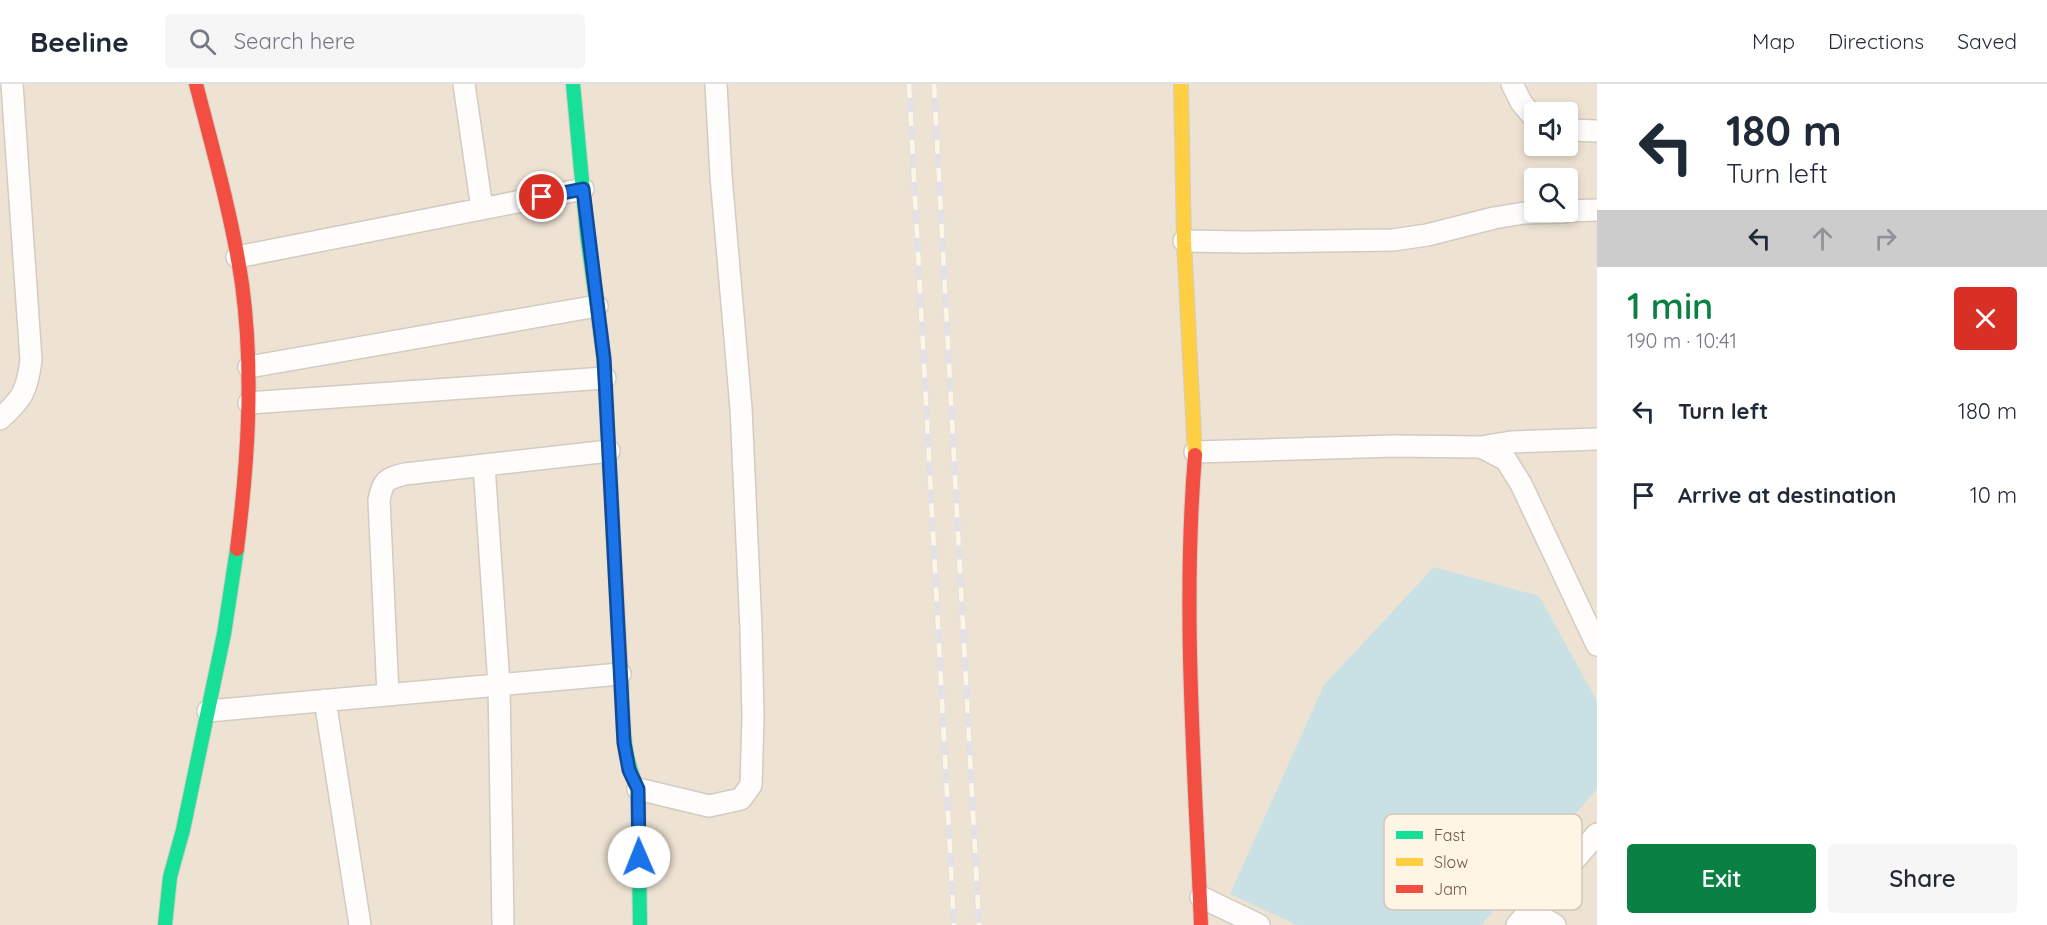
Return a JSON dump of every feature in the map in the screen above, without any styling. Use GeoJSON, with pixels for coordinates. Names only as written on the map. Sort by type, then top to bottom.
{"type":"FeatureCollection","features":[{"type":"Feature","properties":{"kind":"street"},"geometry":{"type":"LineString","coordinates":[[0,419],[18,402],[28,384],[31,360],[12,84]]}},
{"type":"Feature","properties":{"kind":"street"},"geometry":{"type":"LineString","coordinates":[[165,925],[170,877],[183,830],[224,634],[237,546],[248,442],[249,367],[242,286],[230,215],[196,84]]}},
{"type":"Feature","properties":{"kind":"street"},"geometry":{"type":"LineString","coordinates":[[464,84],[482,209]]}},
{"type":"Feature","properties":{"kind":"street"},"geometry":{"type":"LineString","coordinates":[[573,84],[605,378],[624,743],[629,770],[638,789],[640,925]]}},
{"type":"Feature","properties":{"kind":"street"},"geometry":{"type":"LineString","coordinates":[[638,789],[709,806],[741,800],[751,785],[753,717],[751,629],[741,408],[721,176],[716,84]]}},
{"type":"Feature","properties":{"kind":"street"},"geometry":{"type":"LineString","coordinates":[[1181,84],[1184,241],[1195,452],[1191,502],[1190,620],[1201,925]]}},
{"type":"Feature","properties":{"kind":"street"},"geometry":{"type":"LineString","coordinates":[[1512,84],[1524,106]]}},
{"type":"Feature","properties":{"kind":"street"},"geometry":{"type":"LineString","coordinates":[[1578,130],[1597,131]]}},
{"type":"Feature","properties":{"kind":"street"},"geometry":{"type":"LineString","coordinates":[[237,257],[583,189]]}},
{"type":"Feature","properties":{"kind":"street"},"geometry":{"type":"LineString","coordinates":[[1578,211],[1597,210]]}},
{"type":"Feature","properties":{"kind":"street"},"geometry":{"type":"LineString","coordinates":[[1184,241],[1393,240],[1427,235],[1524,213]]}},
{"type":"Feature","properties":{"kind":"street"},"geometry":{"type":"LineString","coordinates":[[249,367],[597,306]]}},
{"type":"Feature","properties":{"kind":"street"},"geometry":{"type":"LineString","coordinates":[[249,404],[605,378]]}},
{"type":"Feature","properties":{"kind":"street"},"geometry":{"type":"LineString","coordinates":[[1195,452],[1394,446],[1481,447],[1521,441],[1597,439]]}},
{"type":"Feature","properties":{"kind":"street"},"geometry":{"type":"LineString","coordinates":[[1481,447],[1506,460],[1521,484],[1597,645]]}},
{"type":"Feature","properties":{"kind":"street"},"geometry":{"type":"LineString","coordinates":[[388,694],[379,500],[382,486],[389,478],[405,474],[609,451]]}},
{"type":"Feature","properties":{"kind":"street"},"geometry":{"type":"LineString","coordinates":[[484,465],[499,685],[503,925]]}},
{"type":"Feature","properties":{"kind":"street"},"geometry":{"type":"LineString","coordinates":[[208,711],[620,674]]}},
{"type":"Feature","properties":{"kind":"street"},"geometry":{"type":"LineString","coordinates":[[325,700],[360,925]]}},
{"type":"Feature","properties":{"kind":"street"},"geometry":{"type":"LineString","coordinates":[[1582,851],[1597,834]]}},
{"type":"Feature","properties":{"kind":"street"},"geometry":{"type":"LineString","coordinates":[[1201,897],[1258,925]]}},
{"type":"Feature","properties":{"kind":"street"},"geometry":{"type":"LineString","coordinates":[[1524,918],[1555,925]]}},
{"type":"Feature","properties":{"kind":"shaded area"},"geometry":{"type":"Polygon","coordinates":[[[0,84],[1597,84],[1597,925],[0,925],[0,84]]]}},
{"type":"Feature","properties":{"kind":"water"},"geometry":{"type":"Polygon","coordinates":[[[1434,567],[1539,596],[1597,701],[1597,789],[1576,814],[1384,814],[1384,910],[1494,910],[1481,925],[1297,925],[1230,894],[1324,685],[1434,567]]]}},
{"type":"Feature","properties":{"kind":"railway"},"geometry":{"type":"LineString","coordinates":[[909,84],[954,925]]}},
{"type":"Feature","properties":{"kind":"railway"},"geometry":{"type":"LineString","coordinates":[[934,84],[979,925]]}},
{"type":"Feature","properties":{"kind":"traffic: fast"},"geometry":{"type":"LineString","coordinates":[[573,84],[587,235],[604,359],[608,439]]}},
{"type":"Feature","properties":{"kind":"traffic: fast"},"geometry":{"type":"LineString","coordinates":[[165,925],[170,877],[183,830],[224,634],[237,549]]}},
{"type":"Feature","properties":{"kind":"traffic: fast"},"geometry":{"type":"LineString","coordinates":[[621,677],[628,762],[638,789],[640,925]]}},
{"type":"Feature","properties":{"kind":"traffic: slow"},"geometry":{"type":"LineString","coordinates":[[1181,84],[1184,241],[1195,455]]}},
{"type":"Feature","properties":{"kind":"traffic: slow"},"geometry":{"type":"LineString","coordinates":[[608,439],[621,677]]}},
{"type":"Feature","properties":{"kind":"traffic: jam"},"geometry":{"type":"LineString","coordinates":[[196,84],[233,233],[246,317],[249,383],[247,450],[237,549]]}},
{"type":"Feature","properties":{"kind":"traffic: jam"},"geometry":{"type":"LineString","coordinates":[[1195,455],[1191,514],[1190,631],[1201,925]]}},
{"type":"Feature","properties":{"kind":"route"},"geometry":{"type":"LineString","coordinates":[[542,197],[583,189],[604,359],[624,743],[629,770],[638,789],[639,857]]}}]}
